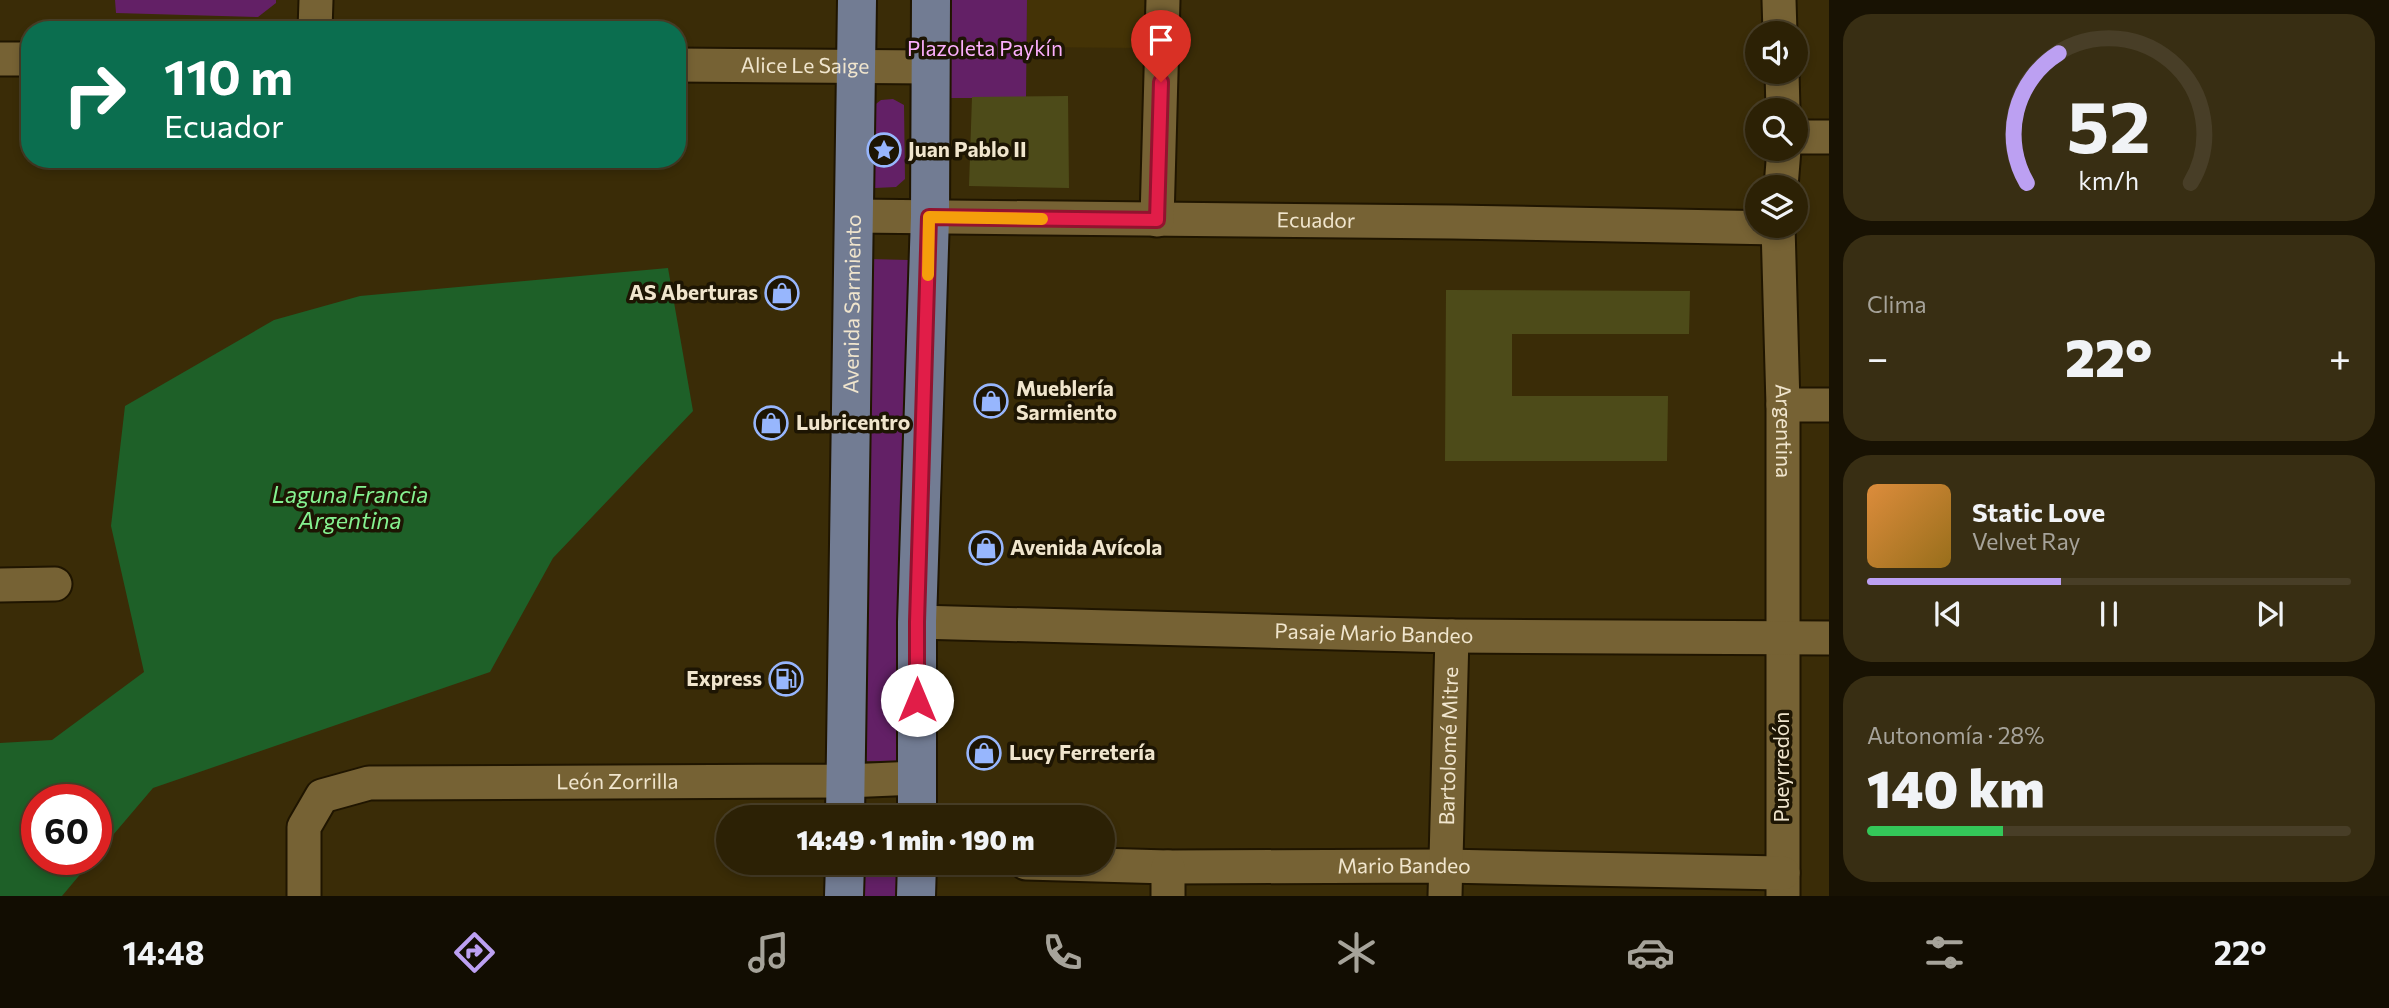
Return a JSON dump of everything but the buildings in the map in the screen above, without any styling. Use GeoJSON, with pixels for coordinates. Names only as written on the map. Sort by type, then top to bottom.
{"type":"FeatureCollection","features":[{"type":"Feature","properties":{"kind":"main road","name":"Avenida Sarmiento"},"geometry":{"type":"LineString","coordinates":[[846,799],[857,0]]}},
{"type":"Feature","properties":{"kind":"main road"},"geometry":{"type":"LineString","coordinates":[[917,805],[917,622],[929,217],[931,0]]}},
{"type":"Feature","properties":{"kind":"main road"},"geometry":{"type":"LineString","coordinates":[[844,896],[845,875]]}},
{"type":"Feature","properties":{"kind":"main road"},"geometry":{"type":"LineString","coordinates":[[916,896],[917,875]]}},
{"type":"Feature","properties":{"kind":"street"},"geometry":{"type":"LineString","coordinates":[[316,0],[316,21]]}},
{"type":"Feature","properties":{"kind":"street"},"geometry":{"type":"LineString","coordinates":[[1157,220],[1163,0]]}},
{"type":"Feature","properties":{"kind":"street"},"geometry":{"type":"LineString","coordinates":[[1779,0],[1780,21]]}},
{"type":"Feature","properties":{"kind":"street"},"geometry":{"type":"LineString","coordinates":[[0,59],[21,60]]}},
{"type":"Feature","properties":{"kind":"street","name":"Alice Le Saige"},"geometry":{"type":"LineString","coordinates":[[686,65],[932,68]]}},
{"type":"Feature","properties":{"kind":"street"},"geometry":{"type":"LineString","coordinates":[[1808,137],[1829,137]]}},
{"type":"Feature","properties":{"kind":"street","name":"Ecuador"},"geometry":{"type":"LineString","coordinates":[[854,216],[1745,227]]}},
{"type":"Feature","properties":{"kind":"street","name":"Argentina"},"geometry":{"type":"LineString","coordinates":[[1778,238],[1783,405],[1782,637]]}},
{"type":"Feature","properties":{"kind":"street"},"geometry":{"type":"LineString","coordinates":[[1783,405],[1829,405]]}},
{"type":"Feature","properties":{"kind":"street"},"geometry":{"type":"LineString","coordinates":[[0,584],[55,584]]}},
{"type":"Feature","properties":{"kind":"street","name":"Pasaje Mario Bandeo"},"geometry":{"type":"LineString","coordinates":[[917,622],[1452,636],[1829,638]]}},
{"type":"Feature","properties":{"kind":"street","name":"Bartolomé Mitre"},"geometry":{"type":"LineString","coordinates":[[1445,881],[1452,636]]}},
{"type":"Feature","properties":{"kind":"street","name":"Pueyrredón"},"geometry":{"type":"LineString","coordinates":[[1782,637],[1783,884]]}},
{"type":"Feature","properties":{"kind":"street","name":"León Zorrilla"},"geometry":{"type":"LineString","coordinates":[[304,896],[304,827],[322,796],[369,783],[846,799],[917,778]]}},
{"type":"Feature","properties":{"kind":"street","name":"Mario Bandeo"},"geometry":{"type":"LineString","coordinates":[[1115,874],[1168,881],[1783,884]]}},
{"type":"Feature","properties":{"kind":"shaded area"},"geometry":{"type":"Polygon","coordinates":[[[1027,0],[1144,0],[1144,48],[1027,47],[1027,0]]]}},
{"type":"Feature","properties":{"kind":"green space"},"geometry":{"type":"Polygon","coordinates":[[[115,0],[276,0],[276,3],[258,17],[116,13],[115,0]]]}},
{"type":"Feature","properties":{"kind":"green space","name":"Plazoleta Paykín"},"geometry":{"type":"Polygon","coordinates":[[[943,0],[1027,0],[1026,98],[942,98],[943,0]]]}},
{"type":"Feature","properties":{"kind":"green space"},"geometry":{"type":"Polygon","coordinates":[[[893,99],[904,105],[905,179],[896,187],[875,188],[869,182],[872,107],[881,100],[893,99]]]}},
{"type":"Feature","properties":{"kind":"green space"},"geometry":{"type":"Polygon","coordinates":[[[869,259],[909,260],[900,762],[860,761],[869,259]]]}},
{"type":"Feature","properties":{"kind":"green space"},"geometry":{"type":"Polygon","coordinates":[[[861,875],[905,875],[904,896],[860,896],[861,875]]]}},
{"type":"Feature","properties":{"kind":"water","name":"Laguna Francia Argentina"},"geometry":{"type":"Polygon","coordinates":[[[668,268],[693,411],[553,558],[490,672],[153,788],[112,836],[112,784],[21,784],[21,875],[80,875],[62,896],[0,896],[0,743],[52,740],[144,672],[111,526],[125,406],[274,320],[360,296],[668,268]]]}},
{"type":"Feature","properties":{"kind":"slow traffic"},"geometry":{"type":"LineString","coordinates":[[928,275],[929,217],[1042,219]]}},
{"type":"Feature","properties":{"kind":"place","name":"Juan Pablo II"},"geometry":{"type":"Point","coordinates":[884,150]}},
{"type":"Feature","properties":{"kind":"place","name":"AS Aberturas"},"geometry":{"type":"Point","coordinates":[782,293]}},
{"type":"Feature","properties":{"kind":"place","name":"Mueblería Sarmiento"},"geometry":{"type":"Point","coordinates":[991,401]}},
{"type":"Feature","properties":{"kind":"place","name":"Lubricentro"},"geometry":{"type":"Point","coordinates":[771,423]}},
{"type":"Feature","properties":{"kind":"place","name":"Avenida Avícola"},"geometry":{"type":"Point","coordinates":[986,548]}},
{"type":"Feature","properties":{"kind":"place","name":"Express"},"geometry":{"type":"Point","coordinates":[786,679]}},
{"type":"Feature","properties":{"kind":"place","name":"Lucy Ferretería"},"geometry":{"type":"Point","coordinates":[984,753]}},
{"type":"Feature","properties":{"kind":"route"},"geometry":{"type":"LineString","coordinates":[[917,700],[929,217],[1157,220],[1161,82]]}}]}
